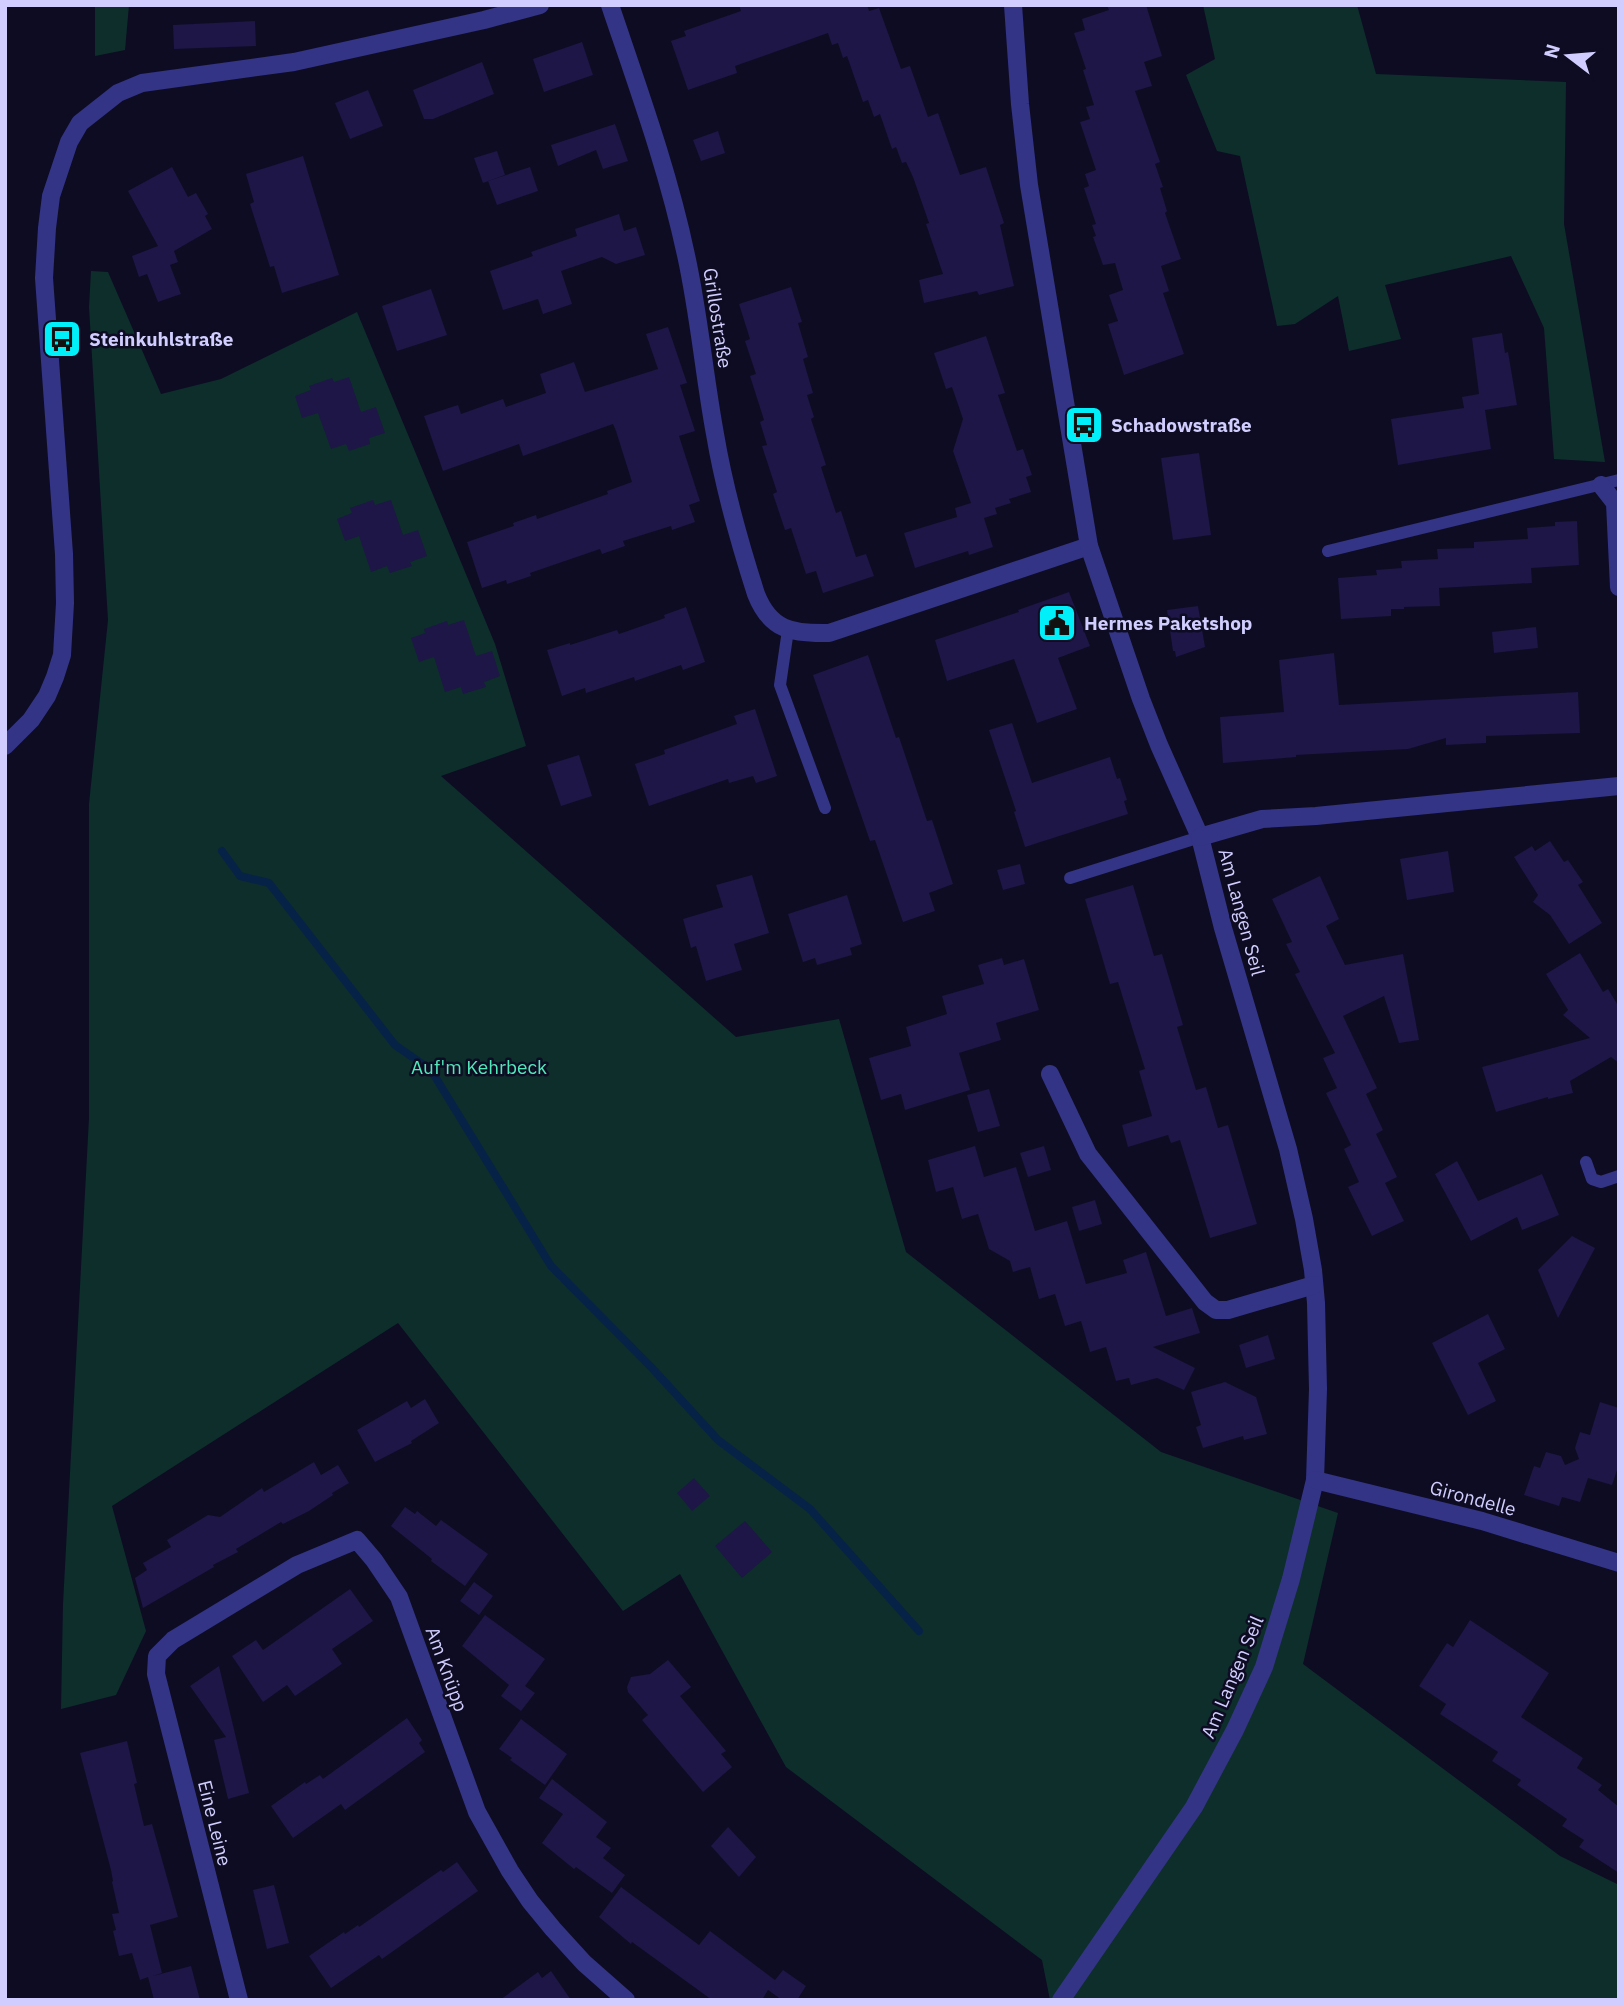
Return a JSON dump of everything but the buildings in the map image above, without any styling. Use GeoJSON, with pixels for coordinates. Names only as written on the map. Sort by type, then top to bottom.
{"type":"FeatureCollection","features":[{"type":"Feature","properties":{"kind":"street"},"geometry":{"type":"LineString","coordinates":[[5,746],[31,720],[47,696],[62,655],[64,554],[44,278],[51,195],[69,142],[80,123],[118,93],[142,83],[293,62],[540,5]]}},
{"type":"Feature","properties":{"kind":"street","name":"Grillostraße"},"geometry":{"type":"LineString","coordinates":[[610,5],[650,121],[675,205],[696,301],[714,433],[743,553],[762,609],[772,621],[788,630]]}},
{"type":"Feature","properties":{"kind":"street"},"geometry":{"type":"LineString","coordinates":[[1013,5],[1028,186],[1089,546],[1158,745],[1200,837]]}},
{"type":"Feature","properties":{"kind":"street"},"geometry":{"type":"LineString","coordinates":[[1610,483],[1615,503],[1619,587]]}},
{"type":"Feature","properties":{"kind":"street"},"geometry":{"type":"LineString","coordinates":[[788,630],[806,634],[829,633],[1089,546]]}},
{"type":"Feature","properties":{"kind":"street","name":"Am Langen Seil"},"geometry":{"type":"LineString","coordinates":[[1061,2000],[1194,1807],[1235,1730],[1264,1667],[1280,1620],[1315,1480],[1318,1389],[1314,1285],[1304,1219],[1288,1149],[1223,928],[1200,837],[1262,820],[1619,786]]}},
{"type":"Feature","properties":{"kind":"street"},"geometry":{"type":"LineString","coordinates":[[1050,1074],[1088,1154],[1205,1301],[1216,1310],[1228,1310],[1314,1285]]}},
{"type":"Feature","properties":{"kind":"street","name":"Girondelle"},"geometry":{"type":"LineString","coordinates":[[1315,1480],[1482,1521],[1619,1563]]}},
{"type":"Feature","properties":{"kind":"street","name":"Am Knüpp"},"geometry":{"type":"LineString","coordinates":[[157,1656],[173,1640],[297,1565],[356,1540],[374,1560],[399,1597],[477,1812],[510,1871],[530,1901],[584,1964],[626,2000]]}},
{"type":"Feature","properties":{"kind":"street","name":"Eine Leine"},"geometry":{"type":"LineString","coordinates":[[157,1656],[156,1674],[239,2000]]}},
{"type":"Feature","properties":{"kind":"lane"},"geometry":{"type":"LineString","coordinates":[[1328,551],[1610,483]]}},
{"type":"Feature","properties":{"kind":"lane"},"geometry":{"type":"LineString","coordinates":[[788,630],[780,685],[825,808]]}},
{"type":"Feature","properties":{"kind":"lane"},"geometry":{"type":"LineString","coordinates":[[1070,877],[1200,837]]}},
{"type":"Feature","properties":{"kind":"lane"},"geometry":{"type":"LineString","coordinates":[[1586,1162],[1592,1179],[1601,1182],[1619,1176]]}},
{"type":"Feature","properties":{"kind":"green space"},"geometry":{"type":"Polygon","coordinates":[[[95,5],[129,5],[125,50],[95,56],[95,5]]]}},
{"type":"Feature","properties":{"kind":"green space"},"geometry":{"type":"Polygon","coordinates":[[[1203,5],[1357,5],[1376,74],[1566,82],[1564,224],[1605,462],[1554,459],[1544,328],[1511,256],[1385,285],[1401,339],[1349,351],[1338,296],[1295,324],[1277,326],[1240,156],[1217,151],[1186,75],[1215,59],[1203,5]]]}},
{"type":"Feature","properties":{"kind":"green space","name":"Auf'm Kehrbeck"},"geometry":{"type":"Polygon","coordinates":[[[91,271],[108,272],[161,394],[221,379],[357,312],[495,644],[526,746],[441,776],[736,1037],[839,1019],[906,1252],[1161,1452],[1338,1513],[1303,1664],[1560,1856],[1619,1885],[1619,2000],[1050,2000],[1042,1960],[786,1767],[680,1574],[623,1611],[398,1323],[112,1506],[146,1631],[116,1695],[61,1709],[63,1604],[89,1118],[89,804],[108,620],[89,307],[91,271]]]}},
{"type":"Feature","properties":{"kind":"waterway"},"geometry":{"type":"LineString","coordinates":[[222,851],[240,876],[269,883],[395,1045],[431,1070],[551,1266],[652,1368],[718,1440],[810,1509],[919,1631]]}},
{"type":"Feature","properties":{"kind":"place","name":"Steinkuhlstraße"},"geometry":{"type":"Point","coordinates":[62,339]}},
{"type":"Feature","properties":{"kind":"place","name":"Schadowstraße"},"geometry":{"type":"Point","coordinates":[1084,425]}},
{"type":"Feature","properties":{"kind":"place","name":"Hermes Paketshop"},"geometry":{"type":"Point","coordinates":[1057,623]}}]}
